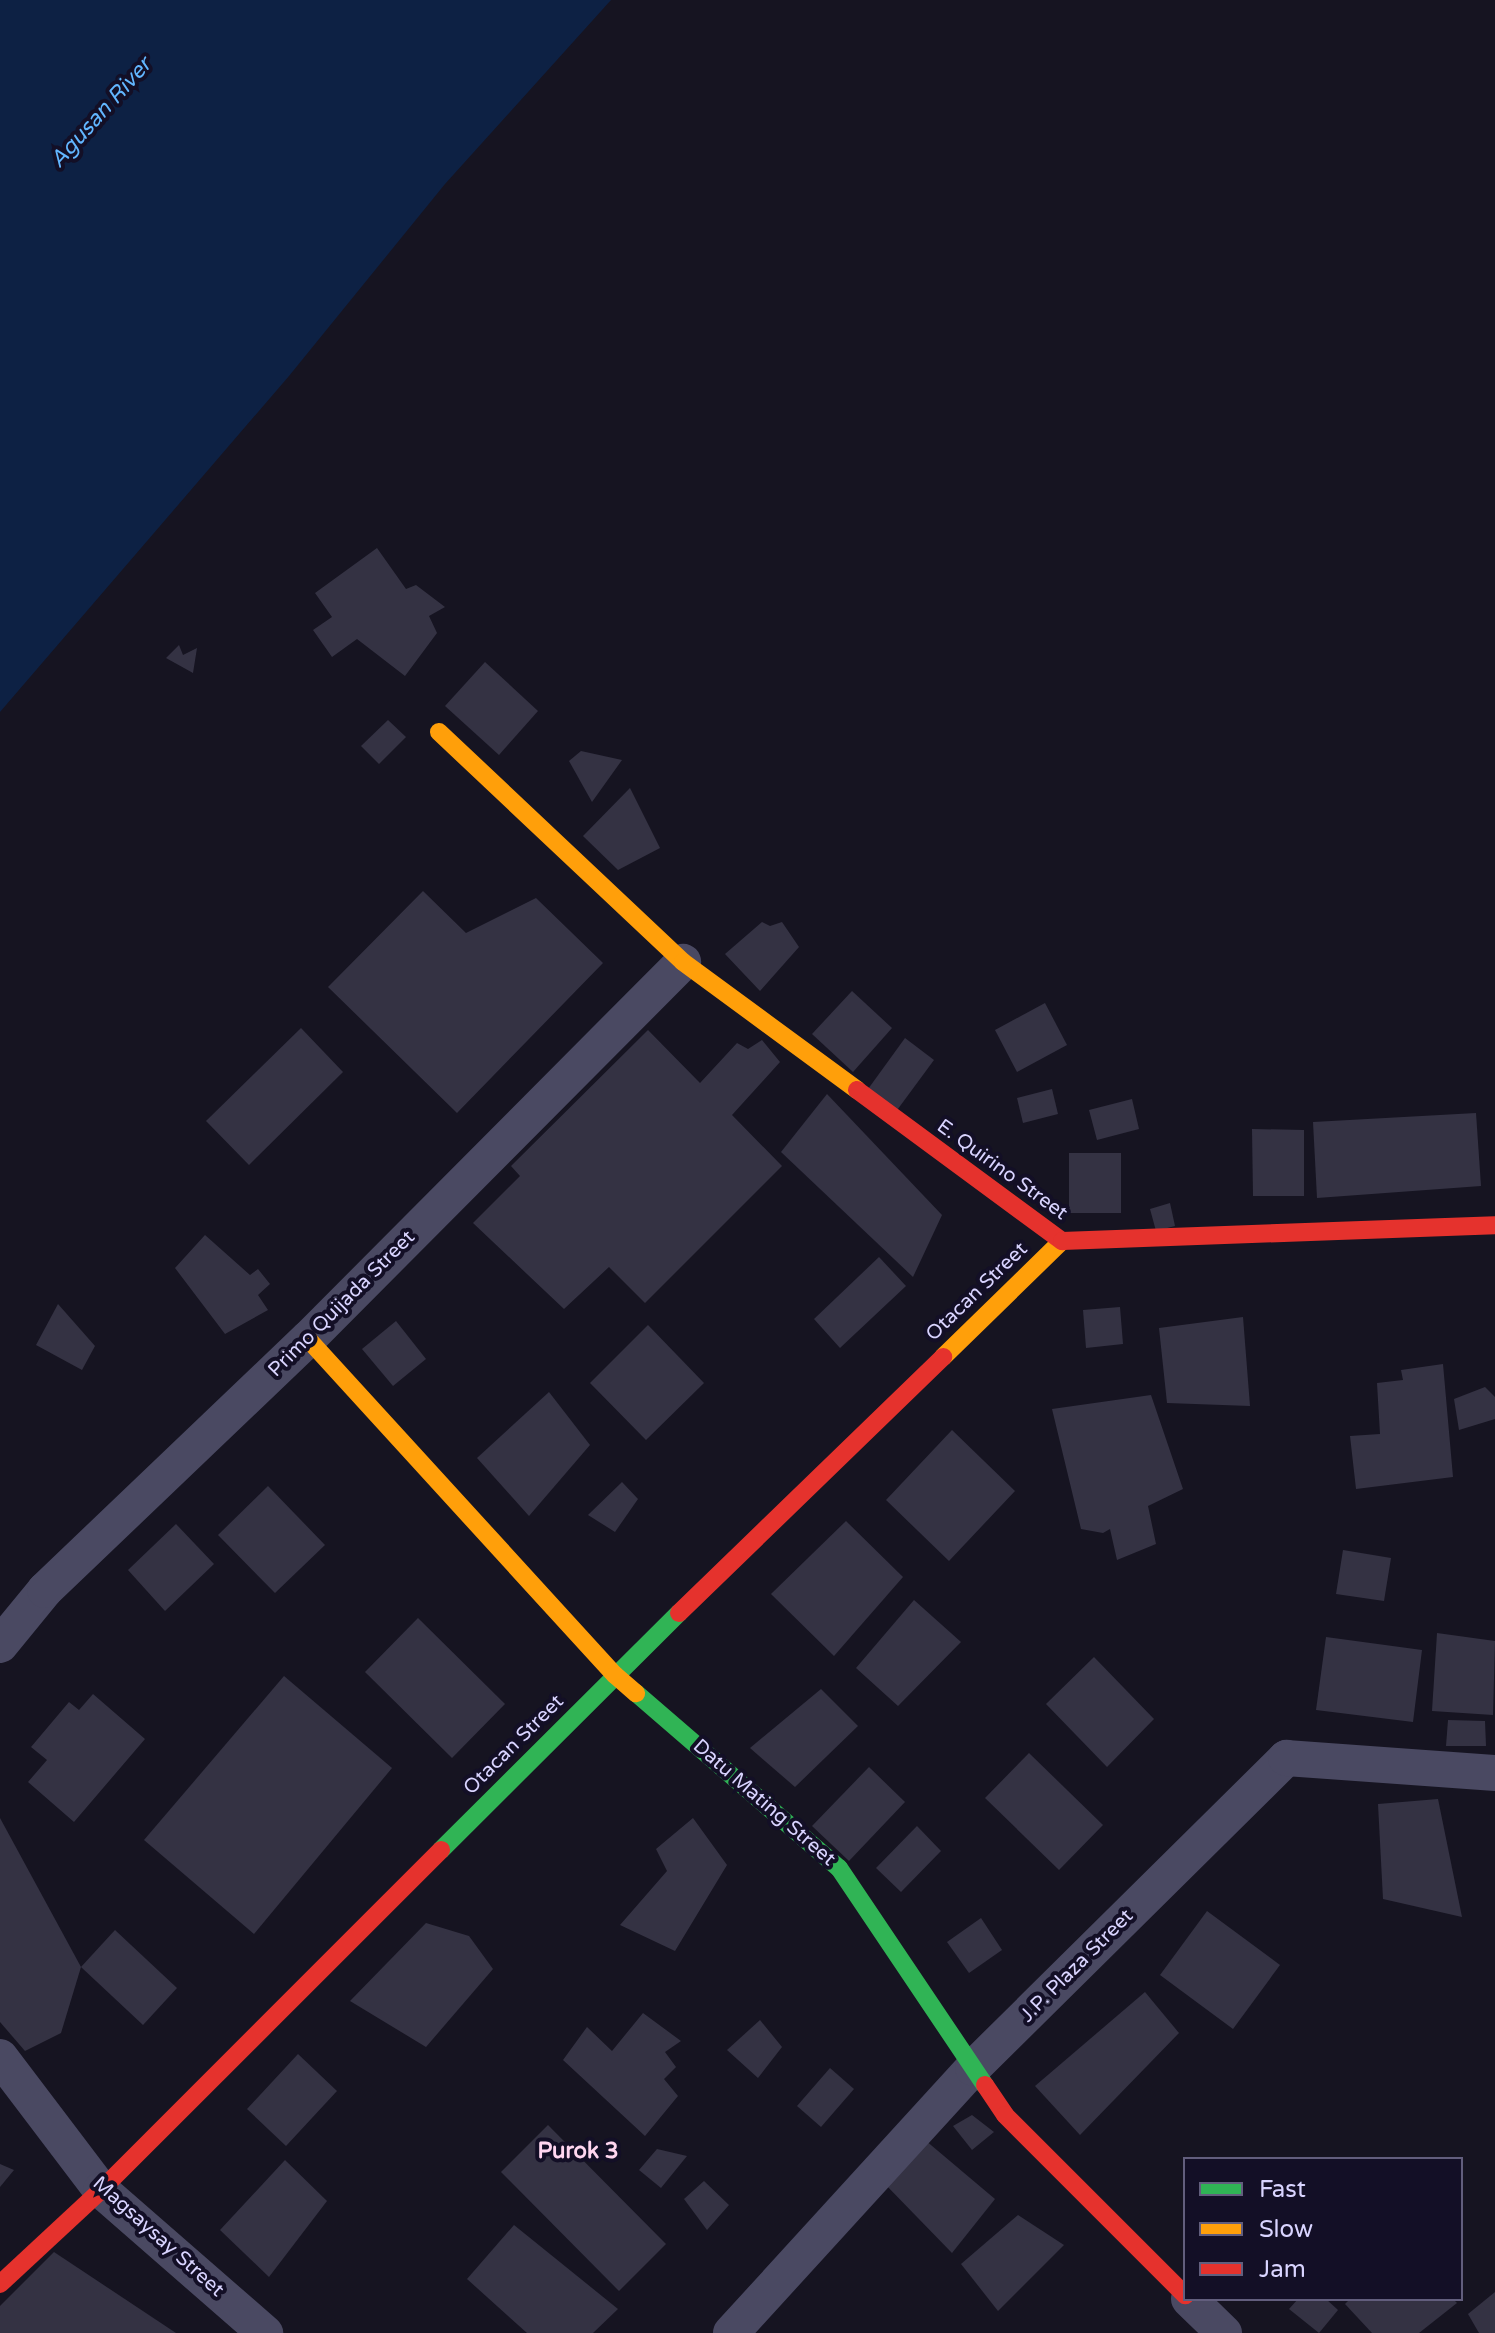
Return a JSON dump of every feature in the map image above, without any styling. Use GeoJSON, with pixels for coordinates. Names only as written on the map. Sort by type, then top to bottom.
{"type":"FeatureCollection","features":[{"type":"Feature","properties":{"kind":"street","name":"E. Quirino Street"},"geometry":{"type":"LineString","coordinates":[[439,732],[683,962],[1062,1241],[1495,1225]]}},
{"type":"Feature","properties":{"kind":"street","name":"Primo Quijada Street"},"geometry":{"type":"LineString","coordinates":[[0,1645],[45,1590],[308,1339],[683,962]]}},
{"type":"Feature","properties":{"kind":"street","name":"Otacan Street"},"geometry":{"type":"LineString","coordinates":[[0,2284],[101,2190],[615,1675],[1062,1241]]}},
{"type":"Feature","properties":{"kind":"street","name":"Datu Mating Street"},"geometry":{"type":"LineString","coordinates":[[308,1339],[615,1675],[839,1868],[1005,2115],[1183,2293]]}},
{"type":"Feature","properties":{"kind":"street","name":"J.P. Plaza Street"},"geometry":{"type":"LineString","coordinates":[[731,2333],[973,2068],[1286,1758],[1495,1773]]}},
{"type":"Feature","properties":{"kind":"street","name":"Magsaysay Street"},"geometry":{"type":"LineString","coordinates":[[0,2057],[101,2190],[265,2333]]}},
{"type":"Feature","properties":{"kind":"street","name":"Datu Mating Street"},"geometry":{"type":"LineString","coordinates":[[1191,2301],[1224,2333]]}},
{"type":"Feature","properties":{"kind":"water","name":"Agusan River"},"geometry":{"type":"Polygon","coordinates":[[[0,0],[611,0],[445,184],[289,376],[0,712],[0,0]]]}},
{"type":"Feature","properties":{"kind":"building"},"geometry":{"type":"Polygon","coordinates":[[[377,548],[406,589],[416,585],[445,607],[429,616],[437,633],[405,676],[357,639],[332,657],[313,630],[332,617],[315,593],[377,548]]]}},
{"type":"Feature","properties":{"kind":"building"},"geometry":{"type":"Polygon","coordinates":[[[179,645],[183,655],[197,648],[193,673],[166,658],[179,645]]]}},
{"type":"Feature","properties":{"kind":"building"},"geometry":{"type":"Polygon","coordinates":[[[485,662],[538,711],[499,755],[445,706],[485,662]]]}},
{"type":"Feature","properties":{"kind":"building"},"geometry":{"type":"Polygon","coordinates":[[[388,720],[406,737],[379,764],[361,746],[388,720]]]}},
{"type":"Feature","properties":{"kind":"building"},"geometry":{"type":"Polygon","coordinates":[[[581,751],[622,760],[592,802],[569,761],[581,751]]]}},
{"type":"Feature","properties":{"kind":"building"},"geometry":{"type":"Polygon","coordinates":[[[630,788],[660,848],[618,870],[583,836],[630,788]]]}},
{"type":"Feature","properties":{"kind":"building"},"geometry":{"type":"Polygon","coordinates":[[[423,891],[466,933],[536,898],[603,963],[457,1113],[328,987],[423,891]]]}},
{"type":"Feature","properties":{"kind":"building"},"geometry":{"type":"Polygon","coordinates":[[[762,922],[770,926],[782,922],[799,947],[760,991],[725,954],[762,922]]]}},
{"type":"Feature","properties":{"kind":"building"},"geometry":{"type":"Polygon","coordinates":[[[852,991],[892,1028],[853,1072],[812,1034],[852,991]]]}},
{"type":"Feature","properties":{"kind":"building"},"geometry":{"type":"Polygon","coordinates":[[[1045,1003],[1067,1045],[1017,1072],[995,1030],[1045,1003]]]}},
{"type":"Feature","properties":{"kind":"building"},"geometry":{"type":"Polygon","coordinates":[[[301,1028],[343,1072],[249,1165],[206,1121],[301,1028]]]}},
{"type":"Feature","properties":{"kind":"building"},"geometry":{"type":"Polygon","coordinates":[[[648,1030],[700,1083],[737,1043],[748,1049],[762,1040],[780,1062],[732,1115],[782,1166],[645,1303],[609,1267],[564,1309],[473,1223],[520,1176],[511,1166],[648,1030]]]}},
{"type":"Feature","properties":{"kind":"building"},"geometry":{"type":"Polygon","coordinates":[[[905,1038],[934,1060],[892,1117],[863,1096],[905,1038]]]}},
{"type":"Feature","properties":{"kind":"building"},"geometry":{"type":"Polygon","coordinates":[[[1052,1089],[1058,1114],[1023,1123],[1017,1098],[1052,1089]]]}},
{"type":"Feature","properties":{"kind":"building"},"geometry":{"type":"Polygon","coordinates":[[[827,1094],[942,1215],[913,1277],[781,1152],[827,1094]]]}},
{"type":"Feature","properties":{"kind":"building"},"geometry":{"type":"Polygon","coordinates":[[[1132,1099],[1139,1129],[1097,1140],[1089,1110],[1132,1099]]]}},
{"type":"Feature","properties":{"kind":"building"},"geometry":{"type":"Polygon","coordinates":[[[1476,1113],[1481,1186],[1317,1198],[1313,1122],[1476,1113]]]}},
{"type":"Feature","properties":{"kind":"building"},"geometry":{"type":"Polygon","coordinates":[[[1252,1129],[1304,1130],[1304,1196],[1253,1196],[1252,1129]]]}},
{"type":"Feature","properties":{"kind":"building"},"geometry":{"type":"Polygon","coordinates":[[[1069,1153],[1121,1153],[1121,1213],[1069,1213],[1069,1153]]]}},
{"type":"Feature","properties":{"kind":"building"},"geometry":{"type":"Polygon","coordinates":[[[1170,1203],[1175,1226],[1156,1231],[1150,1209],[1170,1203]]]}},
{"type":"Feature","properties":{"kind":"building"},"geometry":{"type":"Polygon","coordinates":[[[205,1235],[250,1275],[258,1269],[270,1284],[258,1295],[268,1310],[225,1334],[175,1268],[205,1235]]]}},
{"type":"Feature","properties":{"kind":"building"},"geometry":{"type":"Polygon","coordinates":[[[879,1257],[906,1286],[840,1348],[814,1319],[879,1257]]]}},
{"type":"Feature","properties":{"kind":"building"},"geometry":{"type":"Polygon","coordinates":[[[58,1304],[95,1346],[82,1370],[36,1345],[58,1304]]]}},
{"type":"Feature","properties":{"kind":"building"},"geometry":{"type":"Polygon","coordinates":[[[1120,1307],[1123,1344],[1086,1348],[1083,1310],[1120,1307]]]}},
{"type":"Feature","properties":{"kind":"building"},"geometry":{"type":"Polygon","coordinates":[[[1243,1317],[1250,1406],[1167,1403],[1159,1328],[1243,1317]]]}},
{"type":"Feature","properties":{"kind":"building"},"geometry":{"type":"Polygon","coordinates":[[[396,1321],[426,1359],[393,1386],[362,1349],[396,1321]]]}},
{"type":"Feature","properties":{"kind":"building"},"geometry":{"type":"Polygon","coordinates":[[[648,1325],[704,1383],[646,1440],[590,1383],[648,1325]]]}},
{"type":"Feature","properties":{"kind":"building"},"geometry":{"type":"Polygon","coordinates":[[[1443,1364],[1453,1477],[1356,1489],[1350,1436],[1380,1434],[1377,1383],[1403,1380],[1401,1370],[1443,1364]]]}},
{"type":"Feature","properties":{"kind":"building"},"geometry":{"type":"Polygon","coordinates":[[[1485,1387],[1495,1397],[1495,1419],[1459,1430],[1454,1399],[1485,1387]]]}},
{"type":"Feature","properties":{"kind":"building"},"geometry":{"type":"Polygon","coordinates":[[[549,1392],[590,1445],[529,1516],[477,1458],[549,1392]]]}},
{"type":"Feature","properties":{"kind":"building"},"geometry":{"type":"Polygon","coordinates":[[[1151,1395],[1183,1489],[1148,1506],[1156,1544],[1117,1560],[1110,1529],[1103,1533],[1081,1529],[1052,1409],[1151,1395]]]}},
{"type":"Feature","properties":{"kind":"building"},"geometry":{"type":"Polygon","coordinates":[[[952,1430],[1015,1491],[949,1561],[886,1500],[952,1430]]]}},
{"type":"Feature","properties":{"kind":"building"},"geometry":{"type":"Polygon","coordinates":[[[622,1482],[638,1499],[615,1532],[588,1515],[622,1482]]]}},
{"type":"Feature","properties":{"kind":"building"},"geometry":{"type":"Polygon","coordinates":[[[268,1486],[325,1545],[275,1593],[218,1535],[268,1486]]]}},
{"type":"Feature","properties":{"kind":"building"},"geometry":{"type":"Polygon","coordinates":[[[846,1521],[903,1577],[834,1656],[771,1594],[846,1521]]]}},
{"type":"Feature","properties":{"kind":"building"},"geometry":{"type":"Polygon","coordinates":[[[176,1524],[214,1564],[165,1611],[128,1570],[176,1524]]]}},
{"type":"Feature","properties":{"kind":"building"},"geometry":{"type":"Polygon","coordinates":[[[1343,1550],[1391,1558],[1384,1601],[1336,1594],[1343,1550]]]}},
{"type":"Feature","properties":{"kind":"building"},"geometry":{"type":"Polygon","coordinates":[[[914,1600],[961,1642],[898,1706],[856,1668],[914,1600]]]}},
{"type":"Feature","properties":{"kind":"building"},"geometry":{"type":"Polygon","coordinates":[[[418,1618],[505,1704],[452,1758],[365,1672],[418,1618]]]}},
{"type":"Feature","properties":{"kind":"building"},"geometry":{"type":"Polygon","coordinates":[[[1437,1633],[1495,1641],[1493,1715],[1432,1711],[1437,1633]]]}},
{"type":"Feature","properties":{"kind":"building"},"geometry":{"type":"Polygon","coordinates":[[[1326,1637],[1422,1650],[1413,1722],[1316,1710],[1326,1637]]]}},
{"type":"Feature","properties":{"kind":"building"},"geometry":{"type":"Polygon","coordinates":[[[1094,1657],[1154,1719],[1107,1767],[1046,1704],[1094,1657]]]}},
{"type":"Feature","properties":{"kind":"building"},"geometry":{"type":"Polygon","coordinates":[[[284,1676],[392,1768],[254,1934],[144,1840],[284,1676]]]}},
{"type":"Feature","properties":{"kind":"building"},"geometry":{"type":"Polygon","coordinates":[[[821,1689],[858,1726],[795,1787],[750,1748],[821,1689]]]}},
{"type":"Feature","properties":{"kind":"building"},"geometry":{"type":"Polygon","coordinates":[[[93,1694],[145,1739],[74,1822],[28,1782],[47,1760],[31,1747],[69,1702],[79,1710],[93,1694]]]}},
{"type":"Feature","properties":{"kind":"building"},"geometry":{"type":"Polygon","coordinates":[[[1448,1720],[1485,1721],[1486,1746],[1446,1746],[1448,1720]]]}},
{"type":"Feature","properties":{"kind":"building"},"geometry":{"type":"Polygon","coordinates":[[[1029,1753],[1103,1825],[1059,1870],[985,1798],[1029,1753]]]}},
{"type":"Feature","properties":{"kind":"building"},"geometry":{"type":"Polygon","coordinates":[[[869,1767],[905,1802],[849,1861],[812,1826],[869,1767]]]}},
{"type":"Feature","properties":{"kind":"building"},"geometry":{"type":"Polygon","coordinates":[[[1438,1799],[1462,1917],[1383,1899],[1378,1804],[1438,1799]]]}},
{"type":"Feature","properties":{"kind":"building"},"geometry":{"type":"Polygon","coordinates":[[[0,1818],[81,1967],[61,2033],[25,2051],[0,2022],[0,1818]]]}},
{"type":"Feature","properties":{"kind":"building"},"geometry":{"type":"Polygon","coordinates":[[[693,1818],[727,1865],[675,1951],[620,1925],[667,1871],[656,1849],[693,1818]]]}},
{"type":"Feature","properties":{"kind":"building"},"geometry":{"type":"Polygon","coordinates":[[[917,1826],[941,1851],[901,1892],[876,1868],[917,1826]]]}},
{"type":"Feature","properties":{"kind":"building"},"geometry":{"type":"Polygon","coordinates":[[[1207,1911],[1280,1965],[1233,2029],[1160,1975],[1207,1911]]]}},
{"type":"Feature","properties":{"kind":"building"},"geometry":{"type":"Polygon","coordinates":[[[981,1918],[1002,1950],[969,1973],[947,1942],[981,1918]]]}},
{"type":"Feature","properties":{"kind":"building"},"geometry":{"type":"Polygon","coordinates":[[[426,1923],[469,1936],[493,1969],[426,2047],[350,2001],[426,1923]]]}},
{"type":"Feature","properties":{"kind":"building"},"geometry":{"type":"Polygon","coordinates":[[[115,1930],[177,1988],[143,2025],[81,1967],[115,1930]]]}},
{"type":"Feature","properties":{"kind":"building"},"geometry":{"type":"Polygon","coordinates":[[[1145,1992],[1179,2033],[1080,2135],[1035,2086],[1145,1992]]]}},
{"type":"Feature","properties":{"kind":"building"},"geometry":{"type":"Polygon","coordinates":[[[643,2013],[681,2041],[665,2052],[676,2067],[664,2079],[678,2096],[645,2136],[563,2060],[587,2027],[612,2051],[643,2013]]]}},
{"type":"Feature","properties":{"kind":"building"},"geometry":{"type":"Polygon","coordinates":[[[760,2020],[782,2047],[758,2078],[727,2050],[760,2020]]]}},
{"type":"Feature","properties":{"kind":"building"},"geometry":{"type":"Polygon","coordinates":[[[298,2054],[337,2091],[286,2146],[247,2109],[298,2054]]]}},
{"type":"Feature","properties":{"kind":"building"},"geometry":{"type":"Polygon","coordinates":[[[830,2068],[854,2089],[821,2127],[797,2106],[830,2068]]]}},
{"type":"Feature","properties":{"kind":"building"},"geometry":{"type":"Polygon","coordinates":[[[972,2115],[994,2132],[972,2150],[953,2126],[972,2115]]]}},
{"type":"Feature","properties":{"kind":"building"},"geometry":{"type":"Polygon","coordinates":[[[548,2125],[666,2244],[619,2291],[501,2172],[548,2125]]]}},
{"type":"Feature","properties":{"kind":"building"},"geometry":{"type":"Polygon","coordinates":[[[925,2140],[995,2199],[952,2253],[883,2182],[925,2140]]]}},
{"type":"Feature","properties":{"kind":"building"},"geometry":{"type":"Polygon","coordinates":[[[657,2149],[687,2156],[661,2188],[639,2170],[657,2149]]]}},
{"type":"Feature","properties":{"kind":"building"},"geometry":{"type":"Polygon","coordinates":[[[285,2160],[327,2201],[269,2277],[220,2230],[285,2160]]]}},
{"type":"Feature","properties":{"kind":"building"},"geometry":{"type":"Polygon","coordinates":[[[0,2164],[14,2170],[0,2187],[0,2164]]]}},
{"type":"Feature","properties":{"kind":"building"},"geometry":{"type":"Polygon","coordinates":[[[704,2181],[729,2205],[707,2230],[684,2199],[704,2181]]]}},
{"type":"Feature","properties":{"kind":"building"},"geometry":{"type":"Polygon","coordinates":[[[1018,2215],[1064,2245],[998,2311],[961,2264],[1018,2215]]]}},
{"type":"Feature","properties":{"kind":"building"},"geometry":{"type":"Polygon","coordinates":[[[514,2225],[618,2309],[593,2333],[527,2333],[467,2279],[514,2225]]]}},
{"type":"Feature","properties":{"kind":"building"},"geometry":{"type":"Polygon","coordinates":[[[54,2252],[176,2333],[0,2333],[0,2306],[54,2252]]]}},
{"type":"Feature","properties":{"kind":"building"},"geometry":{"type":"Polygon","coordinates":[[[1495,2292],[1495,2333],[1479,2333],[1468,2314],[1495,2292]]]}},
{"type":"Feature","properties":{"kind":"building"},"geometry":{"type":"Polygon","coordinates":[[[1296,2301],[1328,2301],[1338,2310],[1319,2333],[1289,2309],[1296,2301]]]}},
{"type":"Feature","properties":{"kind":"building"},"geometry":{"type":"Polygon","coordinates":[[[1348,2301],[1457,2303],[1419,2333],[1372,2333],[1345,2304],[1348,2301]]]}},
{"type":"Feature","properties":{"kind":"traffic: fast"},"geometry":{"type":"LineString","coordinates":[[441,1850],[679,1613]]}},
{"type":"Feature","properties":{"kind":"traffic: fast"},"geometry":{"type":"LineString","coordinates":[[636,1693],[839,1868],[985,2085]]}},
{"type":"Feature","properties":{"kind":"traffic: slow"},"geometry":{"type":"LineString","coordinates":[[439,732],[683,962],[857,1090]]}},
{"type":"Feature","properties":{"kind":"traffic: slow"},"geometry":{"type":"LineString","coordinates":[[943,1357],[1062,1241]]}},
{"type":"Feature","properties":{"kind":"traffic: slow"},"geometry":{"type":"LineString","coordinates":[[308,1339],[615,1675],[636,1693]]}},
{"type":"Feature","properties":{"kind":"traffic: jam"},"geometry":{"type":"LineString","coordinates":[[857,1090],[1062,1241],[1495,1225]]}},
{"type":"Feature","properties":{"kind":"traffic: jam"},"geometry":{"type":"LineString","coordinates":[[679,1613],[943,1357]]}},
{"type":"Feature","properties":{"kind":"traffic: jam"},"geometry":{"type":"LineString","coordinates":[[0,2284],[101,2190],[441,1850]]}},
{"type":"Feature","properties":{"kind":"traffic: jam"},"geometry":{"type":"LineString","coordinates":[[985,2085],[1005,2115],[1183,2293]]}},
{"type":"Feature","properties":{"kind":"district","name":"Purok 3"},"geometry":{"type":"Point","coordinates":[578,2152]}}]}
